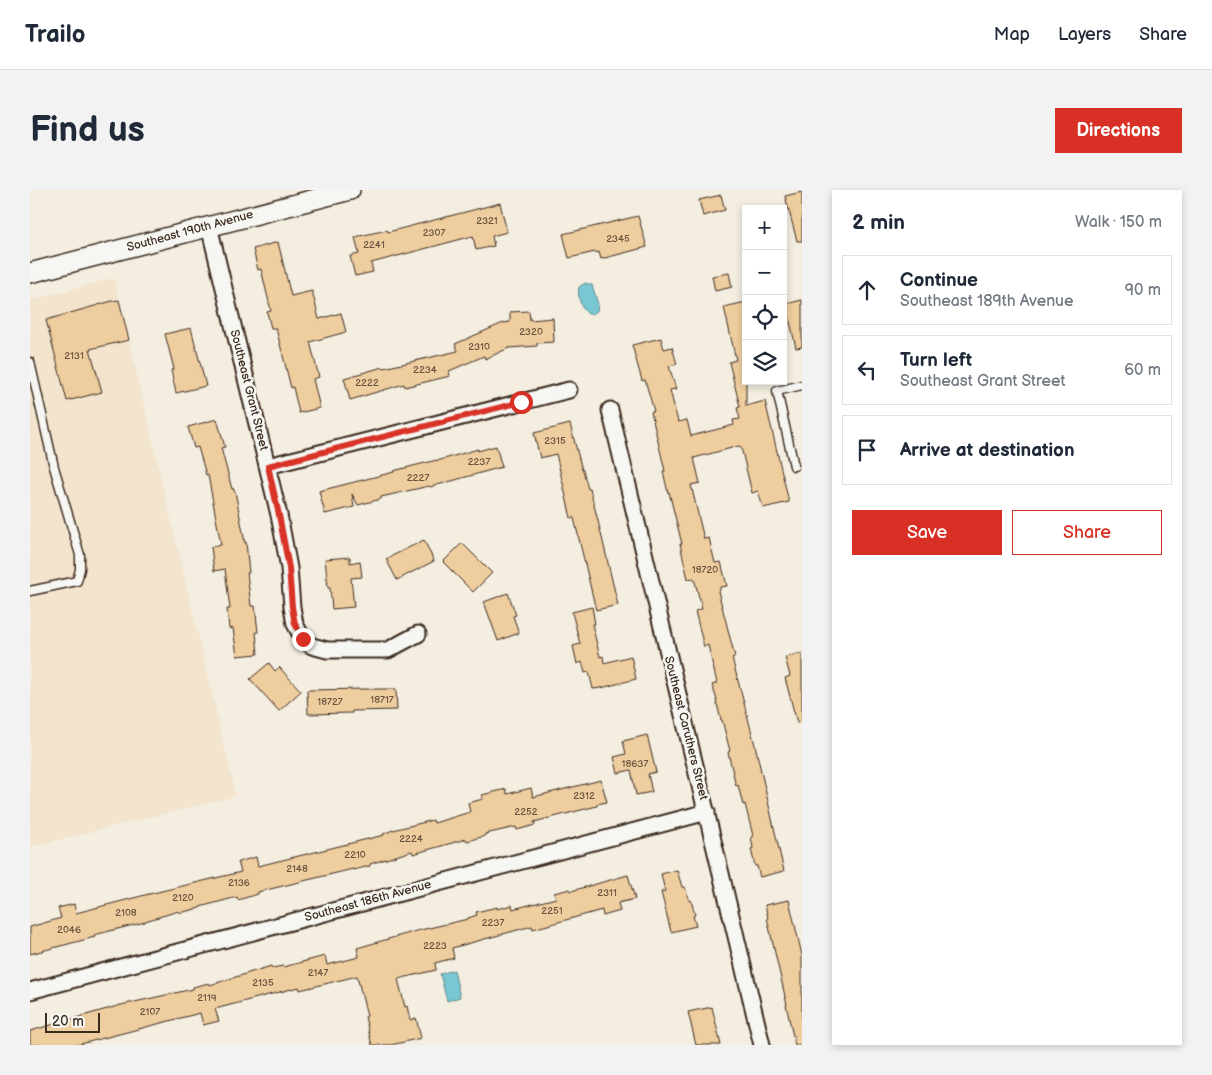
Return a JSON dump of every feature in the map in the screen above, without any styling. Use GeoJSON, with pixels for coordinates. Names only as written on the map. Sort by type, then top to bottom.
{"type":"FeatureCollection","features":[{"type":"Feature","properties":{"kind":"street","name":"Southeast 190th Avenue"},"geometry":{"type":"LineString","coordinates":[[30,273],[350,190]]}},
{"type":"Feature","properties":{"kind":"street","name":"Southeast Grant Street"},"geometry":{"type":"LineString","coordinates":[[209,226],[279,515],[289,568],[295,624],[303,639],[312,646],[327,650],[388,650],[418,634]]}},
{"type":"Feature","properties":{"kind":"street"},"geometry":{"type":"LineString","coordinates":[[268,466],[569,390]]}},
{"type":"Feature","properties":{"kind":"street","name":"Southeast Caruthers Street"},"geometry":{"type":"LineString","coordinates":[[610,410],[762,1045]]}},
{"type":"Feature","properties":{"kind":"street","name":"Southeast 186th Avenue"},"geometry":{"type":"LineString","coordinates":[[30,991],[707,812]]}},
{"type":"Feature","properties":{"kind":"lane"},"geometry":{"type":"LineString","coordinates":[[30,362],[54,467],[80,555],[80,569],[77,581],[30,591]]}},
{"type":"Feature","properties":{"kind":"lane"},"geometry":{"type":"LineString","coordinates":[[794,466],[777,391],[802,385]]}},
{"type":"Feature","properties":{"kind":"shaded area"},"geometry":{"type":"Polygon","coordinates":[[[114,278],[236,796],[30,847],[30,300],[114,278]]]}},
{"type":"Feature","properties":{"kind":"water"},"geometry":{"type":"Polygon","coordinates":[[[585,283],[592,285],[598,304],[597,311],[592,314],[586,312],[579,298],[579,287],[585,283]]]}},
{"type":"Feature","properties":{"kind":"water"},"geometry":{"type":"Polygon","coordinates":[[[454,970],[460,997],[447,1001],[440,974],[454,970]]]}},
{"type":"Feature","properties":{"kind":"building"},"geometry":{"type":"Polygon","coordinates":[[[802,192],[802,241],[797,241],[785,196],[802,192]]]}},
{"type":"Feature","properties":{"kind":"building"},"geometry":{"type":"Polygon","coordinates":[[[721,195],[725,210],[703,216],[699,200],[721,195]]]}},
{"type":"Feature","properties":{"kind":"building"},"geometry":{"type":"Polygon","coordinates":[[[500,203],[507,232],[492,236],[494,246],[476,250],[473,236],[371,263],[373,272],[355,276],[350,256],[359,254],[355,237],[387,230],[388,232],[500,203]]]}},
{"type":"Feature","properties":{"kind":"building"},"geometry":{"type":"Polygon","coordinates":[[[638,216],[647,247],[601,259],[599,252],[569,258],[563,234],[638,216]]]}},
{"type":"Feature","properties":{"kind":"building"},"geometry":{"type":"Polygon","coordinates":[[[278,242],[291,296],[312,291],[319,319],[341,313],[346,332],[310,342],[319,377],[313,379],[320,408],[299,413],[276,328],[271,328],[267,312],[271,311],[261,269],[258,270],[253,249],[278,242]]]}},
{"type":"Feature","properties":{"kind":"building"},"geometry":{"type":"Polygon","coordinates":[[[729,273],[732,287],[715,291],[712,276],[729,273]]]}},
{"type":"Feature","properties":{"kind":"building"},"geometry":{"type":"Polygon","coordinates":[[[119,300],[129,340],[90,349],[102,392],[67,401],[46,320],[119,300]]]}},
{"type":"Feature","properties":{"kind":"building"},"geometry":{"type":"Polygon","coordinates":[[[802,300],[802,347],[796,348],[787,304],[802,300]]]}},
{"type":"Feature","properties":{"kind":"building"},"geometry":{"type":"Polygon","coordinates":[[[742,303],[742,385],[746,385],[746,406],[765,401],[789,502],[763,508],[758,491],[752,493],[741,447],[739,446],[694,458],[700,483],[691,485],[704,539],[709,538],[715,563],[721,562],[727,586],[720,587],[718,591],[735,657],[732,658],[755,745],[784,871],[760,877],[751,849],[753,848],[751,837],[753,836],[745,804],[743,805],[738,785],[736,786],[728,752],[730,751],[712,685],[717,683],[708,645],[704,647],[695,611],[702,609],[694,578],[688,579],[680,544],[682,544],[668,493],[663,471],[665,471],[651,412],[654,411],[645,380],[642,381],[632,345],[661,338],[664,349],[672,347],[677,364],[669,366],[676,389],[670,390],[678,422],[687,420],[691,436],[734,425],[733,420],[740,419],[737,408],[740,407],[729,362],[736,360],[724,307],[742,303]]]}},
{"type":"Feature","properties":{"kind":"building"},"geometry":{"type":"Polygon","coordinates":[[[529,311],[530,320],[553,318],[554,342],[537,343],[537,346],[509,348],[485,359],[484,356],[449,371],[450,376],[405,387],[404,384],[350,400],[344,378],[383,367],[458,351],[455,344],[503,323],[510,322],[510,312],[529,311]]]}},
{"type":"Feature","properties":{"kind":"building"},"geometry":{"type":"Polygon","coordinates":[[[191,328],[206,386],[176,393],[171,370],[174,369],[165,334],[191,328]]]}},
{"type":"Feature","properties":{"kind":"building"},"geometry":{"type":"Polygon","coordinates":[[[217,419],[225,447],[221,448],[232,489],[235,491],[246,542],[251,606],[255,606],[258,632],[256,632],[258,654],[237,656],[233,628],[229,629],[227,609],[230,609],[225,569],[214,571],[211,547],[221,545],[208,475],[206,475],[198,447],[194,448],[188,427],[217,419]]]}},
{"type":"Feature","properties":{"kind":"building"},"geometry":{"type":"Polygon","coordinates":[[[570,424],[582,470],[588,489],[590,489],[618,605],[596,610],[574,518],[571,518],[556,454],[540,458],[534,433],[570,424]]]}},
{"type":"Feature","properties":{"kind":"building"},"geometry":{"type":"Polygon","coordinates":[[[496,446],[502,467],[430,487],[381,497],[381,499],[358,505],[352,494],[354,507],[325,514],[319,491],[478,449],[478,451],[496,446]]]}},
{"type":"Feature","properties":{"kind":"building"},"geometry":{"type":"Polygon","coordinates":[[[424,540],[434,561],[397,580],[386,559],[424,540]]]}},
{"type":"Feature","properties":{"kind":"building"},"geometry":{"type":"Polygon","coordinates":[[[462,543],[492,573],[473,592],[443,562],[462,543]]]}},
{"type":"Feature","properties":{"kind":"building"},"geometry":{"type":"Polygon","coordinates":[[[350,557],[350,563],[360,561],[362,577],[351,578],[354,607],[332,609],[325,559],[350,557]]]}},
{"type":"Feature","properties":{"kind":"building"},"geometry":{"type":"Polygon","coordinates":[[[508,593],[516,615],[513,616],[519,633],[498,641],[484,602],[508,593]]]}},
{"type":"Feature","properties":{"kind":"building"},"geometry":{"type":"Polygon","coordinates":[[[592,607],[595,624],[592,624],[600,657],[603,656],[604,663],[631,656],[636,679],[593,689],[589,672],[585,673],[582,662],[577,664],[573,646],[580,644],[572,612],[592,607]]]}},
{"type":"Feature","properties":{"kind":"building"},"geometry":{"type":"Polygon","coordinates":[[[802,653],[802,722],[797,723],[785,678],[790,676],[785,657],[802,653]]]}},
{"type":"Feature","properties":{"kind":"building"},"geometry":{"type":"Polygon","coordinates":[[[269,663],[275,671],[279,667],[301,691],[279,711],[250,679],[269,663]]]}},
{"type":"Feature","properties":{"kind":"building"},"geometry":{"type":"Polygon","coordinates":[[[396,689],[397,710],[308,714],[307,690],[396,689]]]}},
{"type":"Feature","properties":{"kind":"building"},"geometry":{"type":"Polygon","coordinates":[[[647,735],[656,772],[648,774],[652,792],[636,795],[631,770],[618,773],[614,757],[626,754],[623,741],[647,735]]]}},
{"type":"Feature","properties":{"kind":"building"},"geometry":{"type":"Polygon","coordinates":[[[601,780],[607,802],[534,822],[535,825],[517,830],[516,827],[485,834],[485,836],[467,841],[466,839],[413,854],[412,851],[370,864],[370,866],[258,892],[258,894],[238,900],[237,897],[200,908],[179,913],[179,911],[94,935],[95,937],[30,954],[30,927],[61,918],[58,908],[74,904],[76,913],[241,872],[238,862],[256,857],[258,866],[384,835],[393,830],[433,820],[434,823],[470,812],[468,803],[483,799],[482,795],[506,789],[507,794],[531,788],[533,797],[601,780]]]}},
{"type":"Feature","properties":{"kind":"building"},"geometry":{"type":"Polygon","coordinates":[[[677,870],[682,887],[685,887],[689,901],[691,900],[696,926],[671,932],[661,892],[665,891],[661,874],[677,870]]]}},
{"type":"Feature","properties":{"kind":"building"},"geometry":{"type":"Polygon","coordinates":[[[628,875],[635,899],[618,903],[620,911],[603,916],[602,910],[533,929],[532,926],[452,948],[454,958],[435,963],[436,970],[398,979],[410,1020],[416,1018],[421,1038],[391,1045],[372,1045],[357,976],[300,990],[299,987],[215,1009],[219,1021],[203,1025],[200,1013],[77,1045],[30,1045],[30,1031],[121,1005],[193,989],[193,987],[209,983],[210,985],[271,966],[272,968],[283,967],[325,956],[327,965],[359,957],[357,948],[416,931],[468,919],[477,915],[476,912],[512,905],[513,909],[556,898],[554,893],[570,889],[571,891],[628,875]]]}},
{"type":"Feature","properties":{"kind":"building"},"geometry":{"type":"Polygon","coordinates":[[[789,900],[802,955],[802,1045],[795,1045],[765,905],[789,900]]]}},
{"type":"Feature","properties":{"kind":"building"},"geometry":{"type":"Polygon","coordinates":[[[712,1007],[721,1045],[696,1045],[688,1012],[712,1007]]]}},
{"type":"Feature","properties":{"kind":"route"},"geometry":{"type":"LineString","coordinates":[[303,639],[295,624],[289,568],[268,466],[521,402]]}}]}
